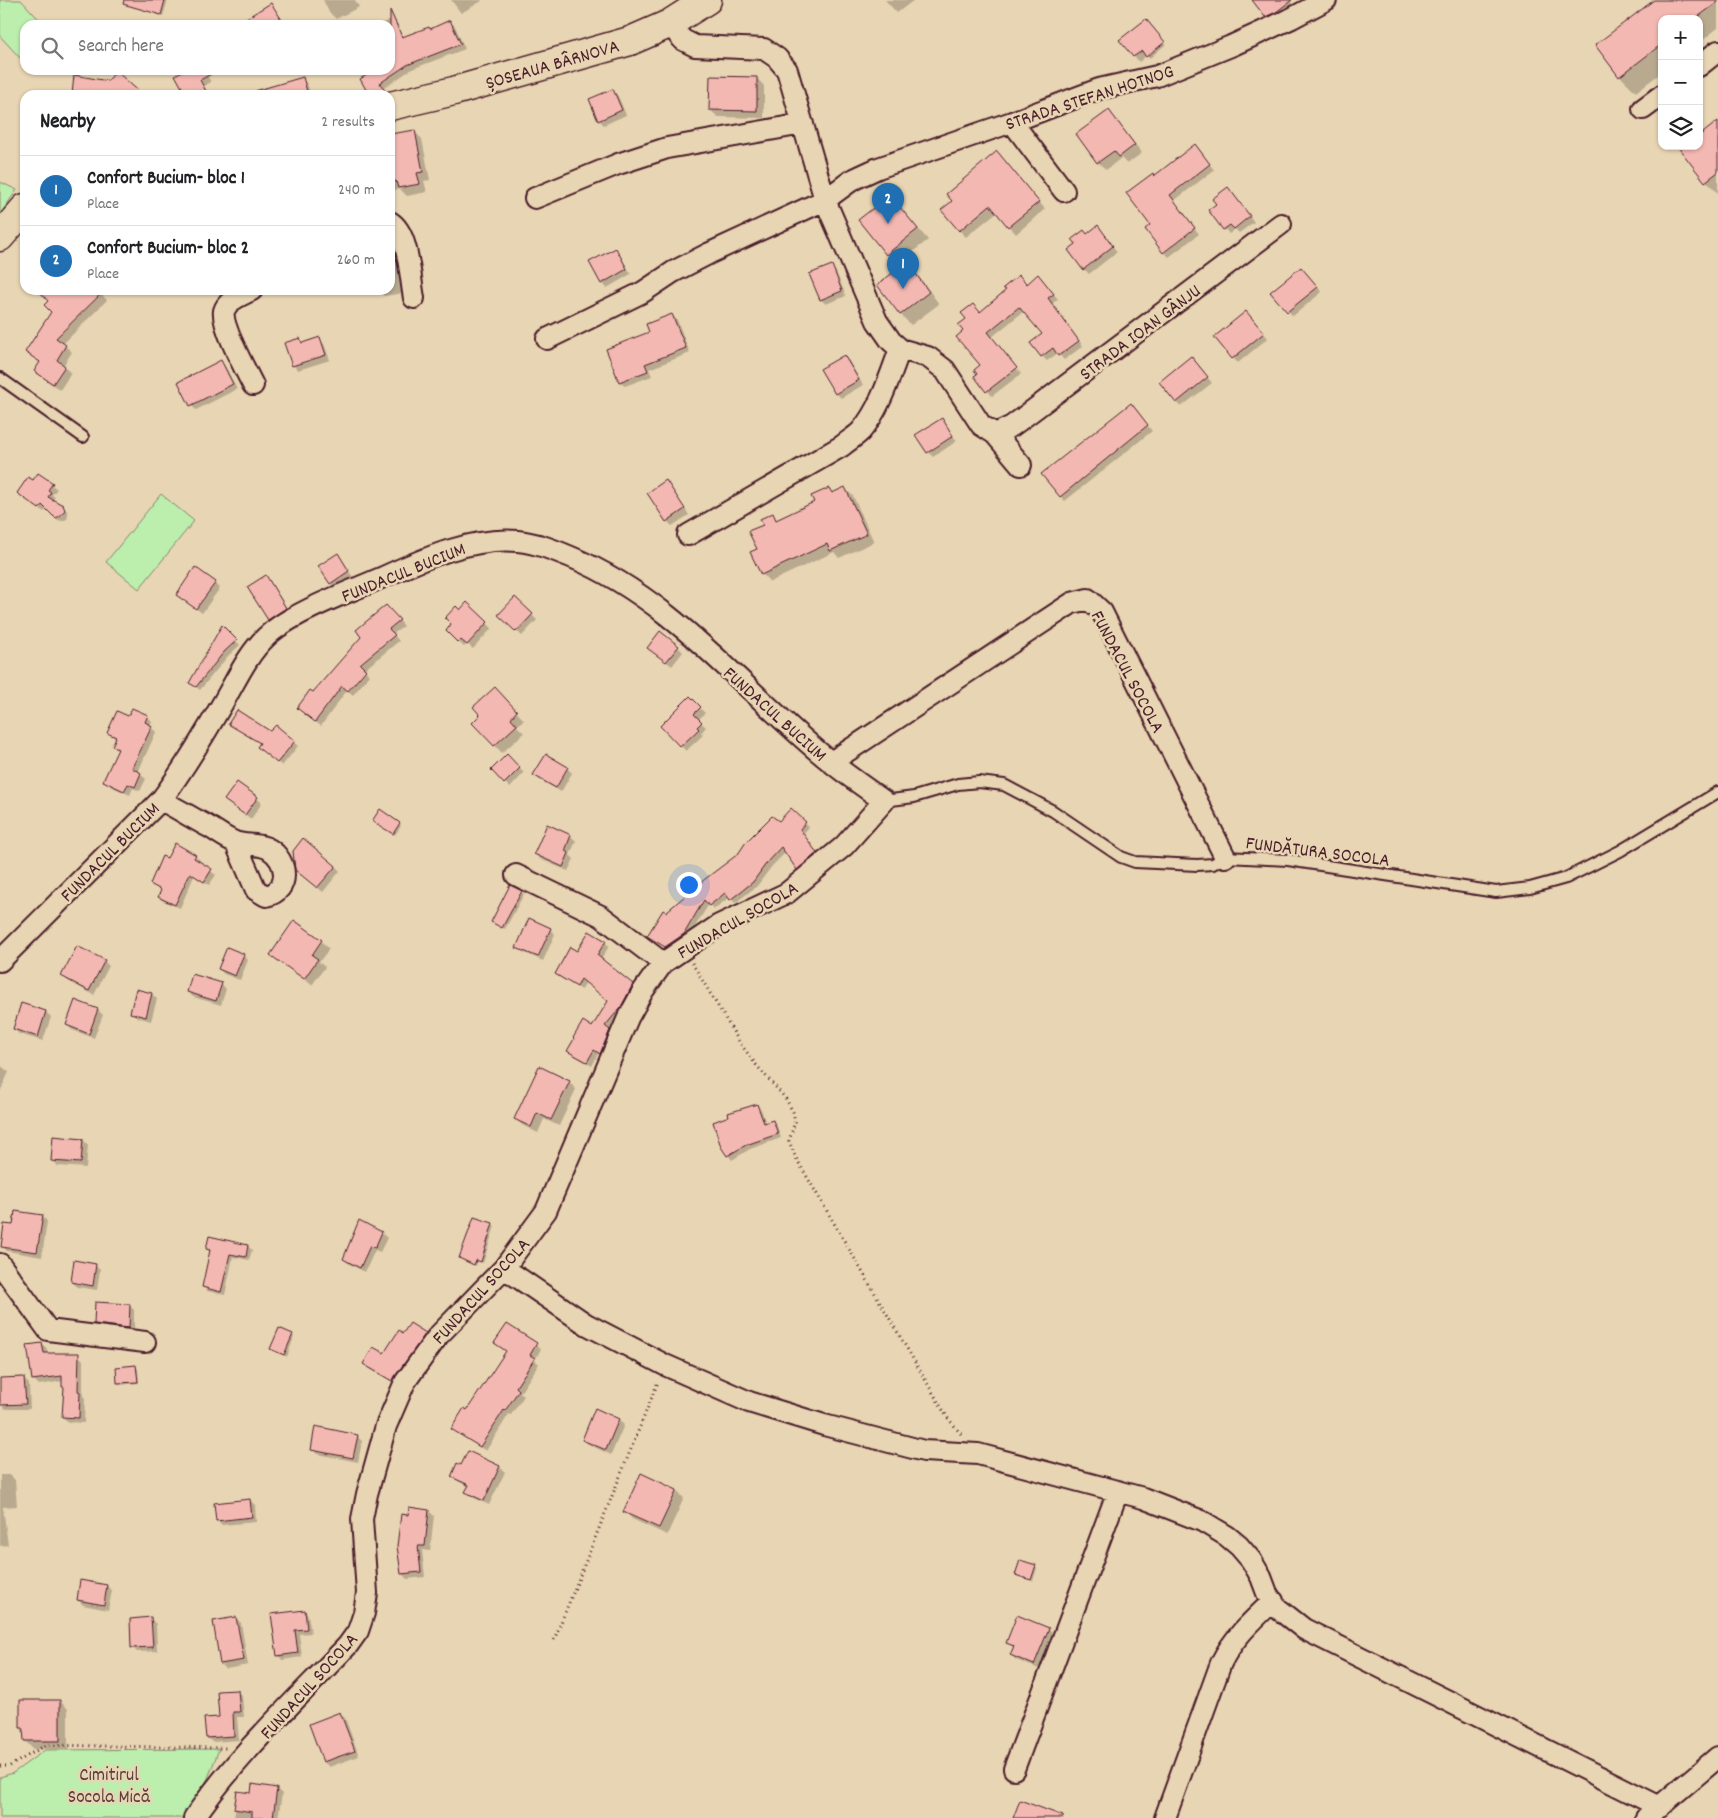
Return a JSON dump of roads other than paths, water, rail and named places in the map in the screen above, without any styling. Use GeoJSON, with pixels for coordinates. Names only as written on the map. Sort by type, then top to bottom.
{"type":"FeatureCollection","features":[{"type":"Feature","properties":{"kind":"main road","name":"ȘOSEAUA BÂRNOVA"},"geometry":{"type":"LineString","coordinates":[[395,105],[454,91],[630,41],[668,24],[707,0]]}},
{"type":"Feature","properties":{"kind":"main road"},"geometry":{"type":"LineString","coordinates":[[0,237],[20,214]]}},
{"type":"Feature","properties":{"kind":"street","name":"STRADA STEFAN HOTNOG"},"geometry":{"type":"LineString","coordinates":[[547,338],[637,295],[673,272],[710,253],[825,200],[852,180],[878,168],[1099,90],[1157,76],[1232,46],[1326,0]]}},
{"type":"Feature","properties":{"kind":"street"},"geometry":{"type":"LineString","coordinates":[[668,24],[683,40],[695,46],[764,49],[777,58],[786,70],[825,200],[878,321],[891,341],[900,349],[928,357],[945,370],[981,425],[995,434],[1021,465]]}},
{"type":"Feature","properties":{"kind":"street"},"geometry":{"type":"LineString","coordinates":[[1703,63],[1718,51]]}},
{"type":"Feature","properties":{"kind":"street"},"geometry":{"type":"LineString","coordinates":[[1643,109],[1658,97]]}},
{"type":"Feature","properties":{"kind":"street"},"geometry":{"type":"LineString","coordinates":[[1012,122],[1064,190]]}},
{"type":"Feature","properties":{"kind":"street"},"geometry":{"type":"LineString","coordinates":[[535,198],[618,164],[667,148],[803,124]]}},
{"type":"Feature","properties":{"kind":"street","name":"STRADA IOAN GÂNJU"},"geometry":{"type":"LineString","coordinates":[[995,434],[1012,426],[1281,224]]}},
{"type":"Feature","properties":{"kind":"street"},"geometry":{"type":"LineString","coordinates":[[395,225],[404,242],[414,298]]}},
{"type":"Feature","properties":{"kind":"street"},"geometry":{"type":"LineString","coordinates":[[243,295],[230,302],[224,311],[225,325],[253,385]]}},
{"type":"Feature","properties":{"kind":"street"},"geometry":{"type":"LineString","coordinates":[[688,535],[842,446],[860,432],[873,412],[900,349]]}},
{"type":"Feature","properties":{"kind":"street","name":"FUNDACUL BUCIUM"},"geometry":{"type":"LineString","coordinates":[[0,961],[161,800],[213,720],[251,654],[267,635],[288,620],[419,561],[476,543],[518,541],[549,548],[590,565],[621,583],[671,617],[831,762],[884,801]]}},
{"type":"Feature","properties":{"kind":"street","name":"FUNDACUL SOCOLA"},"geometry":{"type":"LineString","coordinates":[[831,762],[1072,603],[1088,599],[1102,612],[1225,857]]}},
{"type":"Feature","properties":{"kind":"street"},"geometry":{"type":"LineString","coordinates":[[161,800],[235,842]]}},
{"type":"Feature","properties":{"kind":"street","name":"FUNDACUL SOCOLA"},"geometry":{"type":"LineString","coordinates":[[194,1818],[210,1794],[348,1646],[358,1631],[364,1613],[367,1593],[362,1519],[386,1426],[405,1382],[438,1336],[504,1268],[546,1211],[628,1018],[643,992],[663,963],[720,926],[787,893],[844,846],[884,801]]}},
{"type":"Feature","properties":{"kind":"street"},"geometry":{"type":"LineString","coordinates":[[516,875],[602,916],[663,963]]}},
{"type":"Feature","properties":{"kind":"street"},"geometry":{"type":"LineString","coordinates":[[0,1264],[48,1330],[145,1342]]}},
{"type":"Feature","properties":{"kind":"street"},"geometry":{"type":"LineString","coordinates":[[504,1268],[586,1324],[665,1365],[749,1402],[824,1425],[924,1451],[978,1454],[1144,1498],[1202,1521],[1227,1536],[1251,1560],[1272,1601],[1286,1616],[1304,1629],[1653,1812],[1718,1757]]}},
{"type":"Feature","properties":{"kind":"street"},"geometry":{"type":"LineString","coordinates":[[1014,1769],[1118,1491]]}},
{"type":"Feature","properties":{"kind":"street"},"geometry":{"type":"LineString","coordinates":[[1165,1818],[1224,1657],[1242,1630],[1272,1601]]}},
{"type":"Feature","properties":{"kind":"lane"},"geometry":{"type":"LineString","coordinates":[[0,378],[83,437]]}},
{"type":"Feature","properties":{"kind":"lane","name":"FUNDĂTURA SOCOLA"},"geometry":{"type":"LineString","coordinates":[[884,801],[914,797],[958,784],[978,782],[1004,785],[1053,811],[1121,857],[1136,862],[1197,865],[1214,864],[1225,857],[1288,860],[1496,892],[1530,888],[1566,878],[1620,852],[1718,792]]}},
{"type":"Feature","properties":{"kind":"place","name":"Confort Bucium- bloc 2"},"geometry":{"type":"Point","coordinates":[888,224]}},
{"type":"Feature","properties":{"kind":"place","name":"Confort Bucium- bloc 1"},"geometry":{"type":"Point","coordinates":[903,289]}},
{"type":"Feature","properties":{"kind":"park label","name":"Cimitirul Socola Mică"},"geometry":{"type":"Point","coordinates":[109,1784]}}]}
